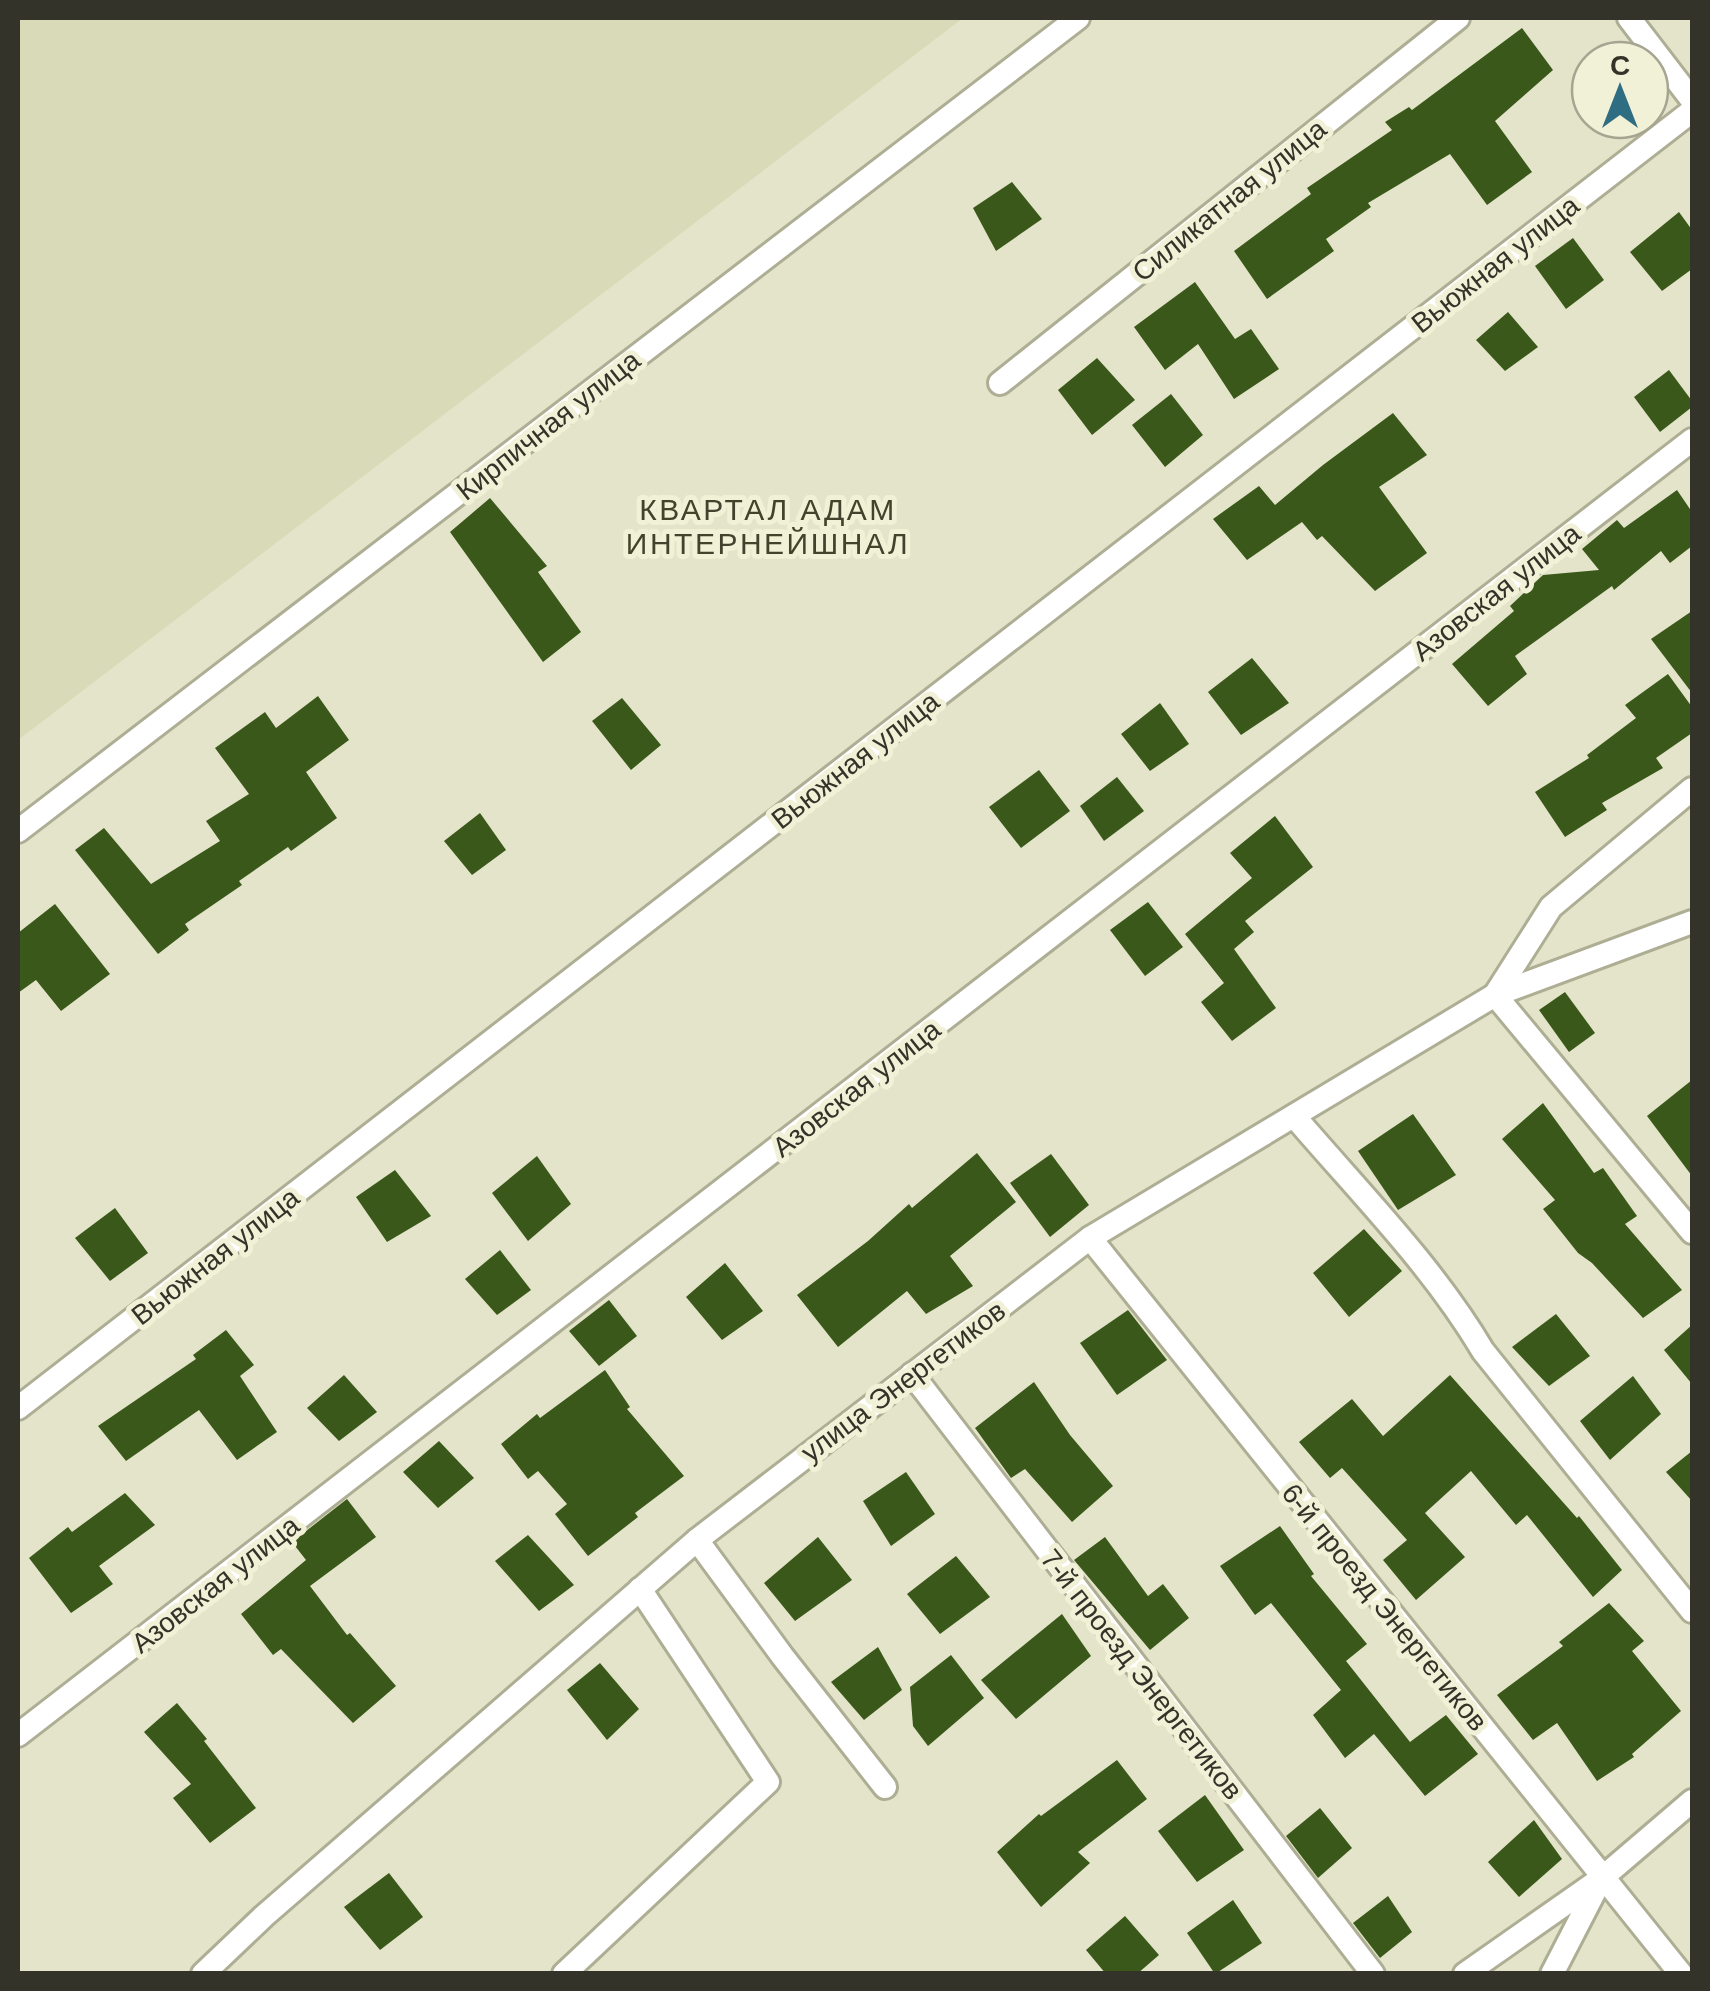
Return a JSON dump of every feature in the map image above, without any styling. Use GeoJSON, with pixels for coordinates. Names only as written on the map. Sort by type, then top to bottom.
{"type":"FeatureCollection","features":[{"type":"Feature","properties":{"kind":"street","name":"Кирпичная улица"},"geometry":{"type":"LineString","coordinates":[[18,831],[1078,18]]}},
{"type":"Feature","properties":{"kind":"street","name":"Силикатная улица"},"geometry":{"type":"LineString","coordinates":[[1000,383],[1458,18]]}},
{"type":"Feature","properties":{"kind":"street"},"geometry":{"type":"LineString","coordinates":[[1629,18],[1692,100]]}},
{"type":"Feature","properties":{"kind":"street","name":"Вьюжная улица"},"geometry":{"type":"LineString","coordinates":[[18,1408],[1692,112]]}},
{"type":"Feature","properties":{"kind":"street","name":"Азовская улица"},"geometry":{"type":"LineString","coordinates":[[18,1735],[1692,440]]}},
{"type":"Feature","properties":{"kind":"street"},"geometry":{"type":"LineString","coordinates":[[1692,790],[1551,907],[1495,995],[1692,1232]]}},
{"type":"Feature","properties":{"kind":"street","name":"улица Энергетиков"},"geometry":{"type":"LineString","coordinates":[[216,1969],[697,1540],[1090,1238],[1495,995],[1692,922]]}},
{"type":"Feature","properties":{"kind":"street"},"geometry":{"type":"LineString","coordinates":[[1294,1116],[1431,1275],[1458,1310],[1482,1352],[1692,1611]]}},
{"type":"Feature","properties":{"kind":"street","name":"6-й проезд Энергетиков"},"geometry":{"type":"LineString","coordinates":[[1090,1238],[1680,1974]]}},
{"type":"Feature","properties":{"kind":"street","name":"7-й проезд Энергетиков"},"geometry":{"type":"LineString","coordinates":[[912,1374],[1373,1974]]}},
{"type":"Feature","properties":{"kind":"street"},"geometry":{"type":"LineString","coordinates":[[697,1540],[885,1787]]}},
{"type":"Feature","properties":{"kind":"street"},"geometry":{"type":"LineString","coordinates":[[564,1974],[768,1782],[640,1589]]}},
{"type":"Feature","properties":{"kind":"street"},"geometry":{"type":"LineString","coordinates":[[1466,1974],[1602,1878],[1692,1802]]}},
{"type":"Feature","properties":{"kind":"street"},"geometry":{"type":"LineString","coordinates":[[1552,1974],[1602,1878]]}},
{"type":"Feature","properties":{"kind":"shaded area"},"geometry":{"type":"Polygon","coordinates":[[[18,18],[963,18],[18,740],[18,18]]]}},
{"type":"Feature","properties":{"kind":"building"},"geometry":{"type":"Polygon","coordinates":[[[1522,28],[1553,70],[1495,121],[1532,172],[1487,205],[1450,154],[1368,203],[1371,207],[1326,239],[1334,251],[1267,299],[1234,251],[1311,194],[1307,188],[1392,130],[1385,122],[1409,107],[1412,110],[1522,28]]]}},
{"type":"Feature","properties":{"kind":"building"},"geometry":{"type":"Polygon","coordinates":[[[1012,182],[1042,219],[996,251],[973,208],[1012,182]]]}},
{"type":"Feature","properties":{"kind":"building"},"geometry":{"type":"Polygon","coordinates":[[[1679,212],[1692,230],[1692,269],[1662,291],[1630,252],[1679,212]]]}},
{"type":"Feature","properties":{"kind":"building"},"geometry":{"type":"Polygon","coordinates":[[[1573,238],[1604,280],[1566,309],[1535,266],[1573,238]]]}},
{"type":"Feature","properties":{"kind":"building"},"geometry":{"type":"Polygon","coordinates":[[[1195,282],[1235,339],[1251,329],[1279,369],[1234,399],[1198,344],[1165,370],[1134,327],[1195,282]]]}},
{"type":"Feature","properties":{"kind":"building"},"geometry":{"type":"Polygon","coordinates":[[[1508,312],[1538,347],[1505,371],[1476,340],[1508,312]]]}},
{"type":"Feature","properties":{"kind":"building"},"geometry":{"type":"Polygon","coordinates":[[[1097,358],[1135,400],[1092,435],[1058,390],[1097,358]]]}},
{"type":"Feature","properties":{"kind":"building"},"geometry":{"type":"Polygon","coordinates":[[[1669,370],[1692,401],[1692,407],[1660,432],[1634,397],[1669,370]]]}},
{"type":"Feature","properties":{"kind":"building"},"geometry":{"type":"Polygon","coordinates":[[[1171,394],[1203,435],[1165,467],[1132,425],[1171,394]]]}},
{"type":"Feature","properties":{"kind":"building"},"geometry":{"type":"Polygon","coordinates":[[[1393,413],[1427,455],[1379,487],[1427,553],[1375,591],[1322,536],[1317,540],[1302,522],[1247,560],[1213,519],[1259,486],[1275,505],[1393,413]]]}},
{"type":"Feature","properties":{"kind":"building"},"geometry":{"type":"Polygon","coordinates":[[[1677,490],[1692,512],[1692,546],[1670,563],[1661,551],[1614,590],[1612,586],[1515,656],[1527,674],[1488,706],[1452,664],[1514,611],[1510,606],[1543,575],[1599,570],[1582,549],[1617,520],[1624,528],[1677,490]]]}},
{"type":"Feature","properties":{"kind":"building"},"geometry":{"type":"Polygon","coordinates":[[[490,498],[547,566],[538,572],[581,632],[543,662],[450,532],[490,498]]]}},
{"type":"Feature","properties":{"kind":"building"},"geometry":{"type":"Polygon","coordinates":[[[1692,611],[1692,693],[1651,639],[1692,611]]]}},
{"type":"Feature","properties":{"kind":"building"},"geometry":{"type":"Polygon","coordinates":[[[1252,658],[1289,703],[1241,735],[1208,692],[1252,658]]]}},
{"type":"Feature","properties":{"kind":"building"},"geometry":{"type":"Polygon","coordinates":[[[1668,674],[1692,707],[1692,733],[1656,758],[1663,768],[1602,803],[1607,810],[1565,837],[1535,792],[1589,758],[1587,755],[1636,718],[1625,705],[1668,674]]]}},
{"type":"Feature","properties":{"kind":"building"},"geometry":{"type":"Polygon","coordinates":[[[318,696],[349,740],[306,772],[337,818],[239,881],[242,885],[185,924],[189,930],[158,954],[75,850],[104,828],[151,884],[220,841],[206,821],[249,794],[215,748],[265,712],[276,728],[318,696]]]}},
{"type":"Feature","properties":{"kind":"building"},"geometry":{"type":"Polygon","coordinates":[[[622,698],[661,745],[631,770],[592,721],[622,698]]]}},
{"type":"Feature","properties":{"kind":"building"},"geometry":{"type":"Polygon","coordinates":[[[1160,703],[1189,744],[1150,771],[1121,734],[1160,703]]]}},
{"type":"Feature","properties":{"kind":"building"},"geometry":{"type":"Polygon","coordinates":[[[1039,770],[1070,811],[1021,848],[989,807],[1039,770]]]}},
{"type":"Feature","properties":{"kind":"building"},"geometry":{"type":"Polygon","coordinates":[[[1117,777],[1144,811],[1104,841],[1080,806],[1117,777]]]}},
{"type":"Feature","properties":{"kind":"building"},"geometry":{"type":"Polygon","coordinates":[[[480,813],[506,850],[472,875],[444,841],[480,813]]]}},
{"type":"Feature","properties":{"kind":"building"},"geometry":{"type":"Polygon","coordinates":[[[1275,816],[1313,867],[1245,921],[1254,932],[1234,949],[1276,1008],[1232,1041],[1201,1002],[1224,983],[1185,934],[1252,878],[1230,853],[1275,816]]]}},
{"type":"Feature","properties":{"kind":"building"},"geometry":{"type":"Polygon","coordinates":[[[1148,902],[1183,947],[1145,976],[1110,930],[1148,902]]]}},
{"type":"Feature","properties":{"kind":"building"},"geometry":{"type":"Polygon","coordinates":[[[55,904],[110,974],[61,1011],[36,980],[18,993],[18,933],[55,904]]]}},
{"type":"Feature","properties":{"kind":"building"},"geometry":{"type":"Polygon","coordinates":[[[1565,992],[1595,1033],[1569,1052],[1539,1010],[1565,992]]]}},
{"type":"Feature","properties":{"kind":"building"},"geometry":{"type":"Polygon","coordinates":[[[1692,1080],[1692,1176],[1647,1116],[1692,1080]]]}},
{"type":"Feature","properties":{"kind":"building"},"geometry":{"type":"Polygon","coordinates":[[[1543,1103],[1594,1173],[1603,1168],[1637,1216],[1625,1224],[1682,1290],[1643,1318],[1578,1253],[1543,1209],[1555,1200],[1502,1139],[1543,1103]]]}},
{"type":"Feature","properties":{"kind":"building"},"geometry":{"type":"Polygon","coordinates":[[[1413,1114],[1456,1175],[1398,1210],[1358,1151],[1413,1114]]]}},
{"type":"Feature","properties":{"kind":"building"},"geometry":{"type":"Polygon","coordinates":[[[977,1153],[1016,1202],[950,1256],[973,1286],[926,1314],[907,1291],[838,1347],[797,1295],[977,1153]]]}},
{"type":"Feature","properties":{"kind":"building"},"geometry":{"type":"Polygon","coordinates":[[[1051,1154],[1089,1205],[1050,1237],[1010,1183],[1051,1154]]]}},
{"type":"Feature","properties":{"kind":"building"},"geometry":{"type":"Polygon","coordinates":[[[537,1156],[571,1204],[528,1241],[492,1193],[537,1156]]]}},
{"type":"Feature","properties":{"kind":"building"},"geometry":{"type":"Polygon","coordinates":[[[395,1170],[431,1216],[387,1242],[356,1197],[395,1170]]]}},
{"type":"Feature","properties":{"kind":"building"},"geometry":{"type":"Polygon","coordinates":[[[115,1208],[148,1253],[110,1281],[75,1238],[115,1208]]]}},
{"type":"Feature","properties":{"kind":"building"},"geometry":{"type":"Polygon","coordinates":[[[1364,1229],[1402,1271],[1349,1317],[1313,1273],[1364,1229]]]}},
{"type":"Feature","properties":{"kind":"building"},"geometry":{"type":"Polygon","coordinates":[[[500,1250],[531,1290],[497,1315],[465,1279],[500,1250]]]}},
{"type":"Feature","properties":{"kind":"building"},"geometry":{"type":"Polygon","coordinates":[[[725,1263],[763,1311],[722,1340],[686,1297],[725,1263]]]}},
{"type":"Feature","properties":{"kind":"building"},"geometry":{"type":"Polygon","coordinates":[[[609,1300],[637,1336],[599,1366],[569,1331],[609,1300]]]}},
{"type":"Feature","properties":{"kind":"building"},"geometry":{"type":"Polygon","coordinates":[[[1128,1310],[1167,1360],[1117,1395],[1080,1343],[1128,1310]]]}},
{"type":"Feature","properties":{"kind":"building"},"geometry":{"type":"Polygon","coordinates":[[[1556,1314],[1590,1356],[1549,1386],[1512,1347],[1556,1314]]]}},
{"type":"Feature","properties":{"kind":"building"},"geometry":{"type":"Polygon","coordinates":[[[1692,1325],[1692,1384],[1664,1350],[1692,1325]]]}},
{"type":"Feature","properties":{"kind":"building"},"geometry":{"type":"Polygon","coordinates":[[[226,1330],[254,1365],[240,1376],[277,1432],[237,1460],[199,1410],[126,1461],[98,1426],[196,1359],[193,1355],[226,1330]]]}},
{"type":"Feature","properties":{"kind":"building"},"geometry":{"type":"Polygon","coordinates":[[[605,1370],[630,1407],[627,1409],[684,1476],[588,1556],[555,1514],[567,1504],[538,1471],[528,1479],[501,1444],[537,1414],[540,1418],[605,1370]]]}},
{"type":"Feature","properties":{"kind":"building"},"geometry":{"type":"Polygon","coordinates":[[[344,1375],[377,1412],[339,1441],[307,1408],[344,1375]]]}},
{"type":"Feature","properties":{"kind":"building"},"geometry":{"type":"Polygon","coordinates":[[[1450,1375],[1579,1516],[1622,1570],[1593,1597],[1527,1515],[1516,1525],[1471,1471],[1425,1513],[1465,1557],[1416,1600],[1383,1560],[1407,1540],[1342,1468],[1330,1478],[1299,1442],[1352,1399],[1383,1436],[1450,1375]]]}},
{"type":"Feature","properties":{"kind":"building"},"geometry":{"type":"Polygon","coordinates":[[[1633,1376],[1661,1414],[1610,1460],[1580,1421],[1633,1376]]]}},
{"type":"Feature","properties":{"kind":"building"},"geometry":{"type":"Polygon","coordinates":[[[1034,1382],[1070,1435],[1113,1486],[1072,1522],[1025,1469],[1011,1478],[975,1428],[1034,1382]]]}},
{"type":"Feature","properties":{"kind":"building"},"geometry":{"type":"Polygon","coordinates":[[[439,1441],[474,1478],[438,1508],[403,1472],[439,1441]]]}},
{"type":"Feature","properties":{"kind":"building"},"geometry":{"type":"Polygon","coordinates":[[[1692,1451],[1692,1501],[1666,1472],[1692,1451]]]}},
{"type":"Feature","properties":{"kind":"building"},"geometry":{"type":"Polygon","coordinates":[[[906,1472],[935,1514],[891,1546],[863,1501],[906,1472]]]}},
{"type":"Feature","properties":{"kind":"building"},"geometry":{"type":"Polygon","coordinates":[[[125,1493],[155,1525],[99,1566],[113,1584],[71,1613],[29,1558],[68,1527],[72,1532],[125,1493]]]}},
{"type":"Feature","properties":{"kind":"building"},"geometry":{"type":"Polygon","coordinates":[[[347,1499],[376,1537],[310,1586],[347,1635],[350,1633],[396,1686],[353,1723],[281,1649],[273,1655],[241,1614],[306,1560],[292,1542],[347,1499]]]}},
{"type":"Feature","properties":{"kind":"building"},"geometry":{"type":"Polygon","coordinates":[[[1280,1526],[1314,1574],[1311,1576],[1367,1644],[1346,1661],[1410,1742],[1446,1715],[1478,1754],[1425,1796],[1374,1734],[1345,1758],[1313,1715],[1341,1690],[1271,1603],[1255,1615],[1220,1566],[1280,1526]]]}},
{"type":"Feature","properties":{"kind":"building"},"geometry":{"type":"Polygon","coordinates":[[[528,1535],[574,1585],[539,1611],[495,1561],[528,1535]]]}},
{"type":"Feature","properties":{"kind":"building"},"geometry":{"type":"Polygon","coordinates":[[[818,1537],[852,1580],[795,1621],[764,1583],[818,1537]]]}},
{"type":"Feature","properties":{"kind":"building"},"geometry":{"type":"Polygon","coordinates":[[[1105,1537],[1148,1596],[1163,1584],[1189,1618],[1150,1650],[1074,1560],[1105,1537]]]}},
{"type":"Feature","properties":{"kind":"building"},"geometry":{"type":"Polygon","coordinates":[[[956,1556],[990,1597],[940,1634],[907,1594],[956,1556]]]}},
{"type":"Feature","properties":{"kind":"building"},"geometry":{"type":"Polygon","coordinates":[[[1609,1603],[1644,1641],[1632,1651],[1681,1711],[1632,1754],[1634,1757],[1597,1781],[1557,1723],[1533,1740],[1497,1695],[1563,1646],[1559,1642],[1609,1603]]]}},
{"type":"Feature","properties":{"kind":"building"},"geometry":{"type":"Polygon","coordinates":[[[1062,1614],[1091,1656],[1016,1719],[981,1680],[1062,1614]]]}},
{"type":"Feature","properties":{"kind":"building"},"geometry":{"type":"Polygon","coordinates":[[[878,1647],[902,1690],[864,1720],[831,1682],[878,1647]]]}},
{"type":"Feature","properties":{"kind":"building"},"geometry":{"type":"Polygon","coordinates":[[[951,1655],[984,1698],[928,1746],[913,1726],[910,1687],[951,1655]]]}},
{"type":"Feature","properties":{"kind":"building"},"geometry":{"type":"Polygon","coordinates":[[[600,1663],[639,1709],[607,1740],[567,1690],[600,1663]]]}},
{"type":"Feature","properties":{"kind":"building"},"geometry":{"type":"Polygon","coordinates":[[[177,1703],[256,1808],[210,1843],[173,1798],[191,1784],[144,1732],[177,1703]]]}},
{"type":"Feature","properties":{"kind":"building"},"geometry":{"type":"Polygon","coordinates":[[[1117,1760],[1147,1799],[1078,1852],[1090,1863],[1041,1907],[997,1852],[1039,1814],[1117,1760]]]}},
{"type":"Feature","properties":{"kind":"building"},"geometry":{"type":"Polygon","coordinates":[[[1205,1795],[1244,1850],[1197,1882],[1158,1831],[1205,1795]]]}},
{"type":"Feature","properties":{"kind":"building"},"geometry":{"type":"Polygon","coordinates":[[[1320,1808],[1352,1848],[1318,1878],[1286,1836],[1320,1808]]]}},
{"type":"Feature","properties":{"kind":"building"},"geometry":{"type":"Polygon","coordinates":[[[1534,1820],[1562,1859],[1519,1897],[1488,1862],[1534,1820]]]}},
{"type":"Feature","properties":{"kind":"building"},"geometry":{"type":"Polygon","coordinates":[[[389,1873],[423,1917],[380,1950],[344,1907],[389,1873]]]}},
{"type":"Feature","properties":{"kind":"building"},"geometry":{"type":"Polygon","coordinates":[[[1388,1896],[1412,1932],[1380,1958],[1353,1923],[1388,1896]]]}},
{"type":"Feature","properties":{"kind":"building"},"geometry":{"type":"Polygon","coordinates":[[[1233,1900],[1262,1943],[1215,1974],[1187,1933],[1233,1900]]]}},
{"type":"Feature","properties":{"kind":"building"},"geometry":{"type":"Polygon","coordinates":[[[1125,1916],[1159,1955],[1137,1974],[1106,1974],[1086,1950],[1125,1916]]]}},
{"type":"Feature","properties":{"kind":"district","name":"КВАРТАЛ АДАМ ИНТЕРНЕЙШНАЛ"},"geometry":{"type":"Point","coordinates":[768,527]}}]}
